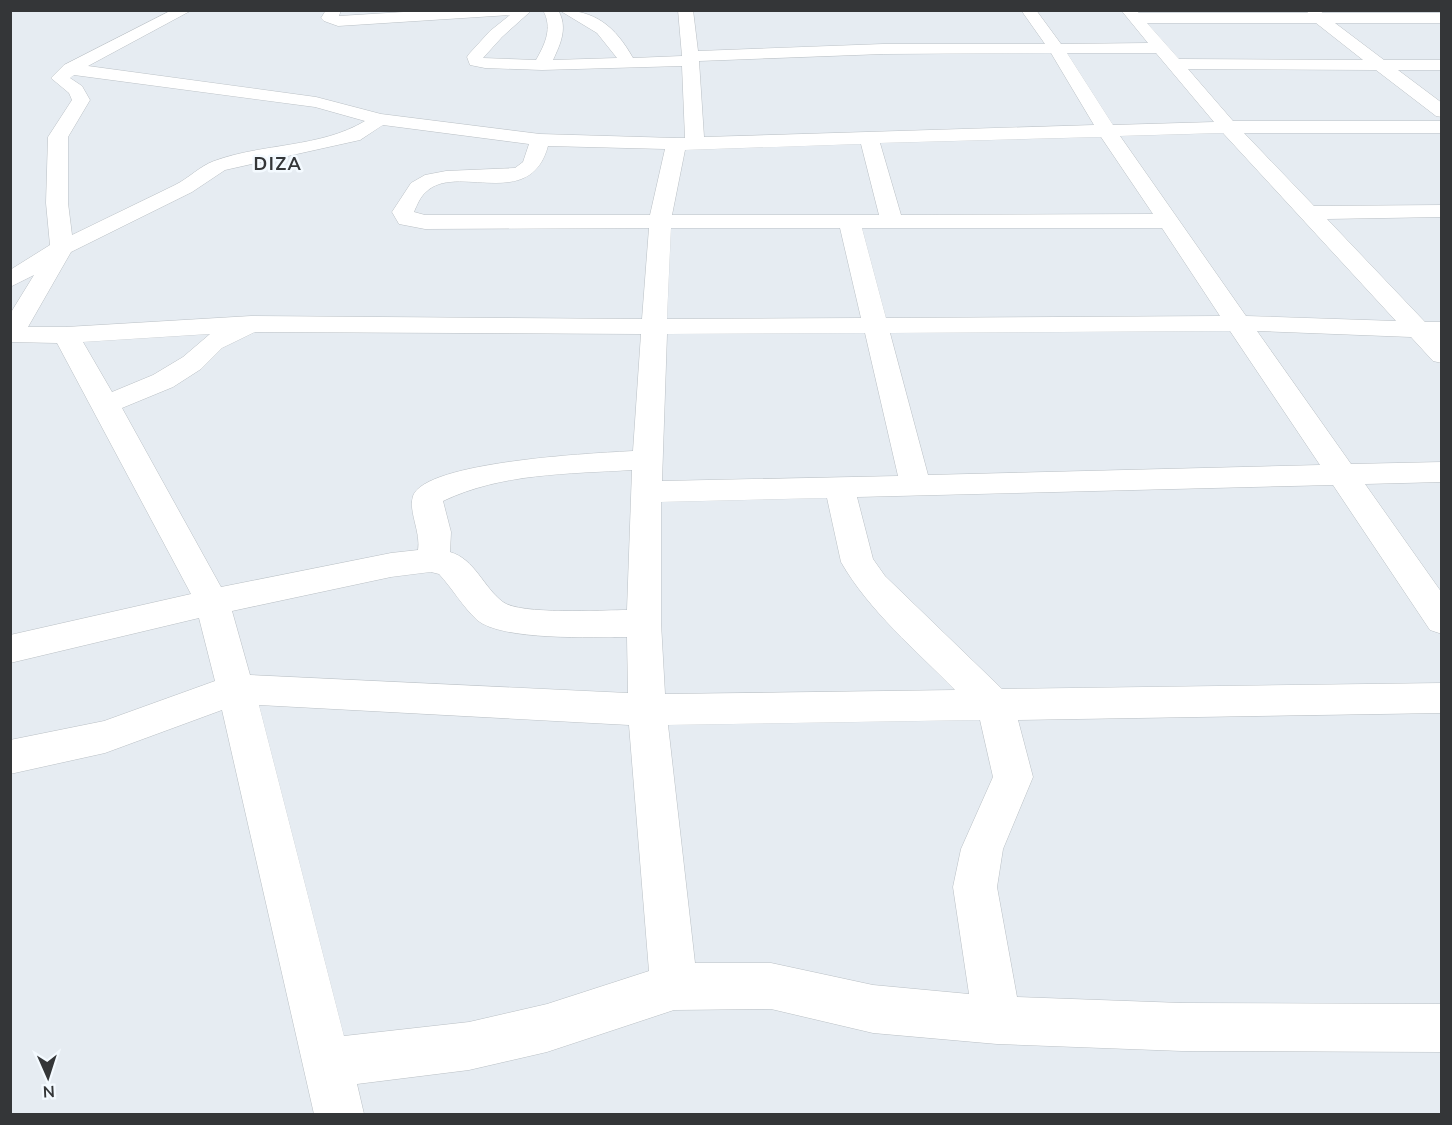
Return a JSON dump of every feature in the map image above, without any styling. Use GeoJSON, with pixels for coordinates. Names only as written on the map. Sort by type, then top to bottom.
{"type":"FeatureCollection","features":[{"type":"Feature","properties":{"kind":"street"},"geometry":{"type":"LineString","coordinates":[[186,10],[70,69],[60,78],[76,90],[81,100],[58,137],[57,203],[62,248],[11,334],[66,335],[251,324],[654,327],[1239,323],[1430,330]]}},
{"type":"Feature","properties":{"kind":"street"},"geometry":{"type":"LineString","coordinates":[[334,10],[329,18],[338,21],[518,10]]}},
{"type":"Feature","properties":{"kind":"street"},"geometry":{"type":"LineString","coordinates":[[525,10],[496,34],[475,57],[476,61],[542,65],[628,63],[812,50],[1158,48]]}},
{"type":"Feature","properties":{"kind":"street"},"geometry":{"type":"LineString","coordinates":[[542,65],[555,39],[556,25],[550,10]]}},
{"type":"Feature","properties":{"kind":"street"},"geometry":{"type":"LineString","coordinates":[[567,10],[600,26],[618,43],[628,63]]}},
{"type":"Feature","properties":{"kind":"street"},"geometry":{"type":"LineString","coordinates":[[674,987],[647,710],[644,623],[647,476],[660,221],[685,144],[690,59],[685,10]]}},
{"type":"Feature","properties":{"kind":"street"},"geometry":{"type":"LineString","coordinates":[[1028,10],[1056,48],[1107,131],[1442,621]]}},
{"type":"Feature","properties":{"kind":"street"},"geometry":{"type":"LineString","coordinates":[[1131,14],[1314,14],[1442,18]]}},
{"type":"Feature","properties":{"kind":"street"},"geometry":{"type":"LineString","coordinates":[[1131,14],[1228,128],[1308,213],[1430,330],[1442,356]]}},
{"type":"Feature","properties":{"kind":"street"},"geometry":{"type":"LineString","coordinates":[[1314,14],[1442,112]]}},
{"type":"Feature","properties":{"kind":"street"},"geometry":{"type":"LineString","coordinates":[[1173,64],[1442,65]]}},
{"type":"Feature","properties":{"kind":"street"},"geometry":{"type":"LineString","coordinates":[[70,69],[316,102],[380,119],[540,140],[685,144],[1228,128],[1442,127]]}},
{"type":"Feature","properties":{"kind":"street"},"geometry":{"type":"LineString","coordinates":[[10,280],[62,248],[185,188],[218,166],[236,160],[353,136],[380,119]]}},
{"type":"Feature","properties":{"kind":"street"},"geometry":{"type":"LineString","coordinates":[[869,139],[892,221]]}},
{"type":"Feature","properties":{"kind":"street"},"geometry":{"type":"LineString","coordinates":[[540,140],[531,166],[522,172],[501,176],[433,178],[419,186],[403,212],[407,219],[425,222],[1169,221]]}},
{"type":"Feature","properties":{"kind":"street"},"geometry":{"type":"LineString","coordinates":[[1308,213],[1442,211]]}},
{"type":"Feature","properties":{"kind":"street"},"geometry":{"type":"LineString","coordinates":[[849,221],[916,486]]}},
{"type":"Feature","properties":{"kind":"street"},"geometry":{"type":"LineString","coordinates":[[106,405],[163,381],[192,363],[213,344],[251,324]]}},
{"type":"Feature","properties":{"kind":"street"},"geometry":{"type":"LineString","coordinates":[[66,335],[212,602],[236,689],[339,1114]]}},
{"type":"Feature","properties":{"kind":"street"},"geometry":{"type":"LineString","coordinates":[[431,560],[436,546],[436,535],[427,505],[428,496],[441,489],[501,472],[647,476],[840,488],[1442,472]]}},
{"type":"Feature","properties":{"kind":"street"},"geometry":{"type":"LineString","coordinates":[[840,488],[857,562],[873,585],[995,706],[1013,777],[982,849],[975,886],[997,1020]]}},
{"type":"Feature","properties":{"kind":"street"},"geometry":{"type":"LineString","coordinates":[[10,649],[212,602],[431,560],[450,564],[491,612],[506,617],[562,624],[644,623]]}},
{"type":"Feature","properties":{"kind":"street"},"geometry":{"type":"LineString","coordinates":[[10,758],[105,737],[236,689],[647,710],[1442,698]]}},
{"type":"Feature","properties":{"kind":"street"},"geometry":{"type":"LineString","coordinates":[[328,1063],[468,1046],[546,1028],[674,987],[771,986],[873,1009],[997,1020],[1182,1026],[1442,1028]]}},
{"type":"Feature","properties":{"kind":"district","name":"DIZA"},"geometry":{"type":"Point","coordinates":[278,164]}}]}
